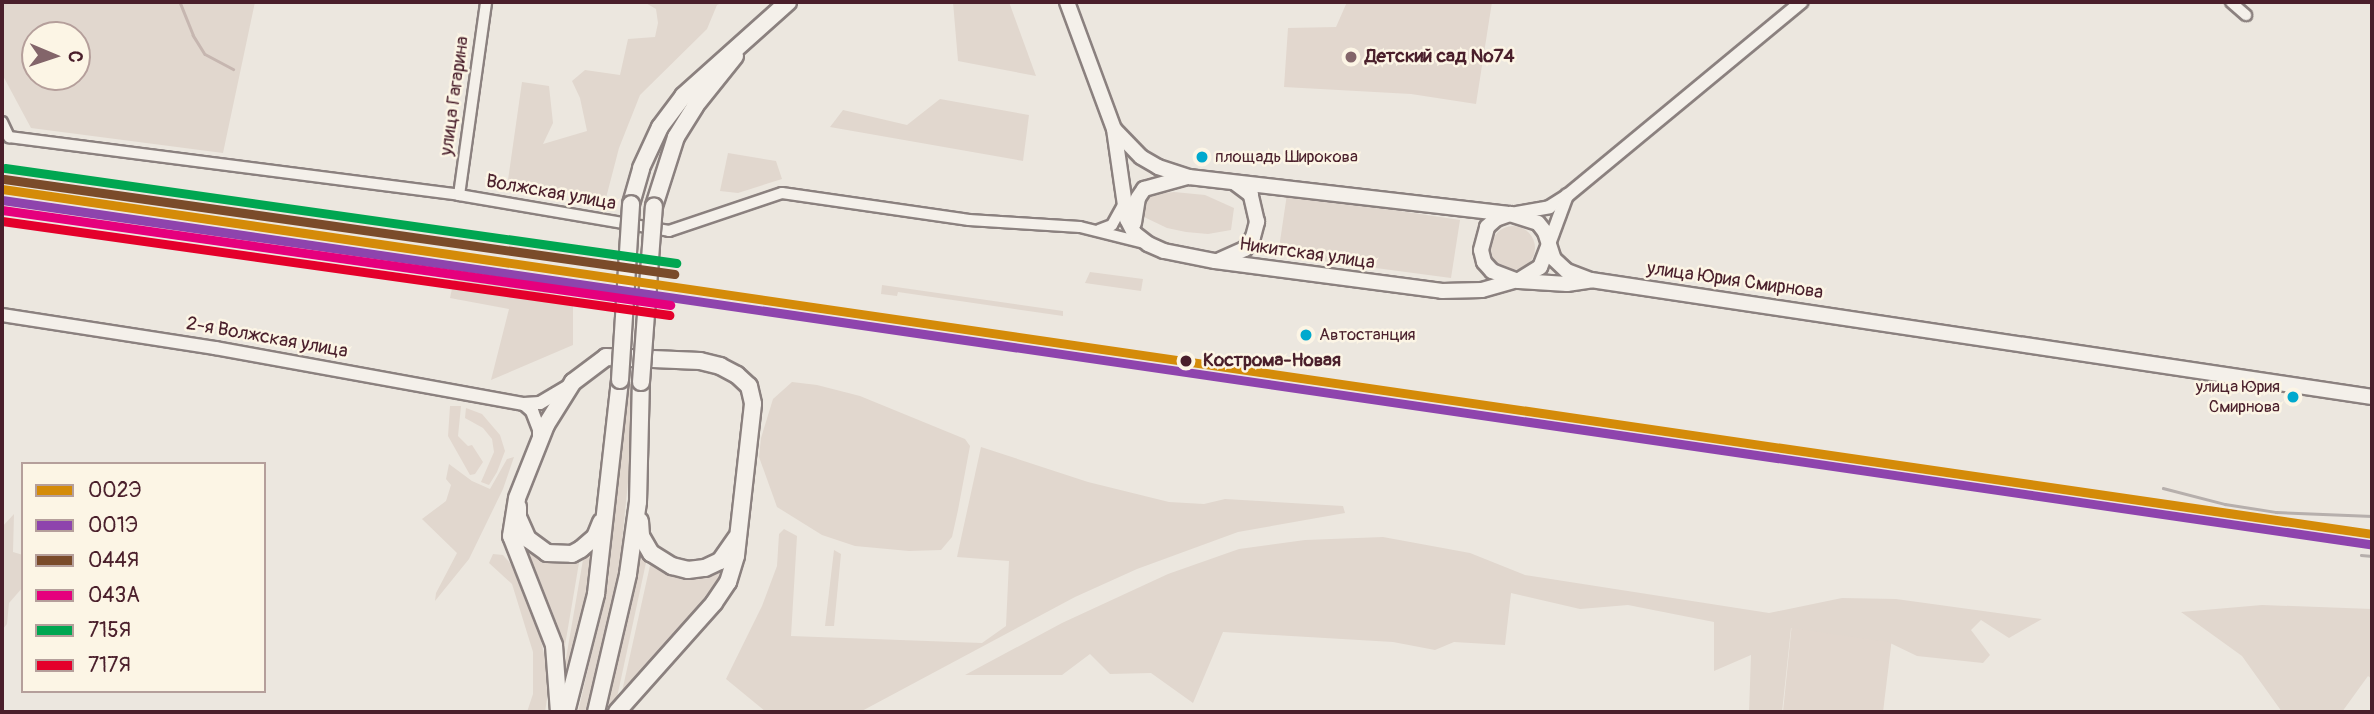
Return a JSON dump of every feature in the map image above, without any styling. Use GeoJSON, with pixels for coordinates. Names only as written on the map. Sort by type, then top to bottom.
{"type":"FeatureCollection","features":[{"type":"Feature","properties":{"kind":"main road"},"geometry":{"type":"LineString","coordinates":[[566,712],[596,594],[620,380],[631,204],[641,167],[660,127],[683,96],[788,2]]}},
{"type":"Feature","properties":{"kind":"main road"},"geometry":{"type":"LineString","coordinates":[[1067,2],[1114,129],[1127,219],[1134,233]]}},
{"type":"Feature","properties":{"kind":"main road"},"geometry":{"type":"LineString","coordinates":[[596,712],[626,586],[638,502],[640,382],[654,206],[676,137],[695,106],[746,40]]}},
{"type":"Feature","properties":{"kind":"main road"},"geometry":{"type":"LineString","coordinates":[[1114,129],[1141,157],[1158,167],[1189,177],[1509,214],[1538,223],[1554,259],[1567,271],[1591,281]]}},
{"type":"Feature","properties":{"kind":"main road"},"geometry":{"type":"LineString","coordinates":[[1134,233],[1135,208],[1144,189],[1189,177]]}},
{"type":"Feature","properties":{"kind":"main road"},"geometry":{"type":"LineString","coordinates":[[1215,261],[1245,248],[1253,237],[1257,222],[1251,195],[1233,182]]}},
{"type":"Feature","properties":{"kind":"main road"},"geometry":{"type":"LineString","coordinates":[[1509,214],[1496,219],[1487,227],[1481,250],[1484,262],[1492,271],[1516,281],[1540,267],[1549,244]]}},
{"type":"Feature","properties":{"kind":"main road","name":"Никитская улица"},"geometry":{"type":"LineString","coordinates":[[1134,233],[1148,244],[1164,251],[1215,261],[1442,291],[1482,290],[1516,281],[1567,284],[1591,281]]}},
{"type":"Feature","properties":{"kind":"main road","name":"улица Юрия Смирнова"},"geometry":{"type":"LineString","coordinates":[[1591,281],[2372,397]]}},
{"type":"Feature","properties":{"kind":"main road"},"geometry":{"type":"LineString","coordinates":[[559,712],[554,645],[544,613],[513,547],[512,519],[517,498],[546,425],[573,382],[597,362],[619,356],[700,361],[737,375],[749,386],[753,404],[736,556],[728,582],[715,603],[617,712]]}},
{"type":"Feature","properties":{"kind":"main road"},"geometry":{"type":"LineString","coordinates":[[517,498],[518,517],[528,539],[547,553],[560,555],[572,554],[596,537],[607,503]]}},
{"type":"Feature","properties":{"kind":"main road"},"geometry":{"type":"LineString","coordinates":[[638,502],[644,544],[651,553],[672,566],[688,570],[705,568],[720,561],[730,551],[739,532]]}},
{"type":"Feature","properties":{"kind":"street","name":"улица Гагарина"},"geometry":{"type":"LineString","coordinates":[[459,195],[486,2]]}},
{"type":"Feature","properties":{"kind":"street"},"geometry":{"type":"LineString","coordinates":[[1509,214],[1549,207],[1567,195],[1745,45],[1801,2]]}},
{"type":"Feature","properties":{"kind":"street"},"geometry":{"type":"LineString","coordinates":[[2231,2],[2246,15]]}},
{"type":"Feature","properties":{"kind":"street","name":"Волжская улица"},"geometry":{"type":"LineString","coordinates":[[2,122],[9,136],[459,195],[670,231],[782,193],[970,220],[1098,231],[1148,244]]}},
{"type":"Feature","properties":{"kind":"street"},"geometry":{"type":"LineString","coordinates":[[1098,231],[1112,225],[1126,200],[1144,189]]}},
{"type":"Feature","properties":{"kind":"street"},"geometry":{"type":"LineString","coordinates":[[1549,244],[1567,195]]}},
{"type":"Feature","properties":{"kind":"street","name":"2-я Волжская улица"},"geometry":{"type":"LineString","coordinates":[[2,315],[215,348],[524,404]]}},
{"type":"Feature","properties":{"kind":"street"},"geometry":{"type":"LineString","coordinates":[[524,404],[540,404],[573,382]]}},
{"type":"Feature","properties":{"kind":"street"},"geometry":{"type":"LineString","coordinates":[[524,404],[532,411],[539,429],[539,443]]}},
{"type":"Feature","properties":{"kind":"shaded area"},"geometry":{"type":"Polygon","coordinates":[[[2,2],[255,2],[223,153],[31,128],[2,74],[2,2]]]}},
{"type":"Feature","properties":{"kind":"shaded area"},"geometry":{"type":"Polygon","coordinates":[[[644,2],[724,2],[717,5],[707,29],[640,95],[619,148],[606,198],[508,180],[522,82],[549,86],[553,123],[543,144],[587,131],[580,98],[572,81],[585,70],[620,75],[628,39],[655,37],[658,23],[656,9],[644,2]]]}},
{"type":"Feature","properties":{"kind":"shaded area"},"geometry":{"type":"Polygon","coordinates":[[[953,2],[1009,2],[1036,76],[958,61],[953,2]]]}},
{"type":"Feature","properties":{"kind":"shaded area","name":"Детский сад №74"},"geometry":{"type":"Polygon","coordinates":[[[1347,2],[1492,2],[1476,104],[1411,94],[1284,87],[1288,28],[1336,27],[1347,2]]]}},
{"type":"Feature","properties":{"kind":"shaded area"},"geometry":{"type":"Polygon","coordinates":[[[940,99],[1029,115],[1023,161],[830,127],[843,110],[907,125],[940,99]]]}},
{"type":"Feature","properties":{"kind":"shaded area"},"geometry":{"type":"Polygon","coordinates":[[[728,153],[776,161],[782,179],[738,193],[720,191],[728,153]]]}},
{"type":"Feature","properties":{"kind":"shaded area"},"geometry":{"type":"Polygon","coordinates":[[[1174,192],[1205,195],[1234,208],[1231,230],[1208,234],[1186,232],[1167,228],[1142,216],[1147,195],[1174,192]]]}},
{"type":"Feature","properties":{"kind":"shaded area"},"geometry":{"type":"Polygon","coordinates":[[[1287,194],[1460,220],[1451,278],[1278,255],[1287,194]]]}},
{"type":"Feature","properties":{"kind":"shaded area"},"geometry":{"type":"Polygon","coordinates":[[[1513,226],[1522,227],[1529,232],[1534,239],[1534,257],[1529,264],[1522,269],[1513,270],[1504,269],[1497,264],[1492,257],[1491,248],[1492,239],[1497,232],[1504,227],[1513,226]]]}},
{"type":"Feature","properties":{"kind":"shaded area"},"geometry":{"type":"Polygon","coordinates":[[[456,270],[573,299],[573,345],[491,380],[509,309],[450,298],[456,270]]]}},
{"type":"Feature","properties":{"kind":"shaded area"},"geometry":{"type":"Polygon","coordinates":[[[1090,272],[1143,279],[1141,291],[1085,283],[1090,272]]]}},
{"type":"Feature","properties":{"kind":"shaded area"},"geometry":{"type":"Polygon","coordinates":[[[882,285],[1063,311],[1063,316],[898,292],[897,296],[881,294],[882,285]]]}},
{"type":"Feature","properties":{"kind":"shaded area"},"geometry":{"type":"Polygon","coordinates":[[[792,382],[817,385],[860,396],[965,439],[970,446],[958,510],[952,537],[941,550],[909,551],[855,546],[822,535],[777,507],[759,457],[761,438],[773,399],[792,382]]]}},
{"type":"Feature","properties":{"kind":"shaded area"},"geometry":{"type":"Polygon","coordinates":[[[628,384],[631,384],[630,462],[618,582],[593,695],[587,712],[578,712],[608,582],[628,384]]]}},
{"type":"Feature","properties":{"kind":"shaded area"},"geometry":{"type":"Polygon","coordinates":[[[450,406],[461,406],[458,436],[468,446],[472,445],[483,462],[475,474],[470,475],[448,436],[450,406]]]}},
{"type":"Feature","properties":{"kind":"shaded area"},"geometry":{"type":"Polygon","coordinates":[[[466,408],[482,414],[500,435],[505,451],[489,485],[481,482],[494,452],[492,439],[483,428],[465,418],[466,408]]]}},
{"type":"Feature","properties":{"kind":"shaded area"},"geometry":{"type":"Polygon","coordinates":[[[981,447],[1088,482],[1169,502],[1204,504],[1225,499],[1343,506],[1345,513],[1238,532],[1137,569],[1075,597],[860,712],[766,712],[726,679],[762,606],[777,566],[779,534],[784,529],[797,536],[791,636],[982,643],[1006,626],[1009,561],[957,557],[981,447]]]}},
{"type":"Feature","properties":{"kind":"shaded area"},"geometry":{"type":"Polygon","coordinates":[[[514,457],[503,489],[469,559],[435,601],[436,593],[457,553],[422,519],[446,501],[451,485],[446,479],[449,464],[472,481],[490,489],[507,459],[514,457]]]}},
{"type":"Feature","properties":{"kind":"shaded area"},"geometry":{"type":"Polygon","coordinates":[[[14,514],[13,552],[21,554],[21,589],[9,603],[7,624],[2,630],[2,527],[14,514]]]}},
{"type":"Feature","properties":{"kind":"shaded area"},"geometry":{"type":"Polygon","coordinates":[[[520,534],[580,557],[562,663],[549,609],[527,566],[520,534]]]}},
{"type":"Feature","properties":{"kind":"shaded area"},"geometry":{"type":"Polygon","coordinates":[[[1383,537],[1470,553],[1525,575],[1769,613],[1842,598],[1896,599],[2042,619],[2009,638],[1981,620],[1971,630],[1990,655],[1983,663],[1917,656],[1888,642],[1791,628],[1782,712],[1749,712],[1751,655],[1714,671],[1714,622],[1628,605],[1580,609],[1511,593],[1505,645],[1454,642],[1435,650],[1393,642],[1223,632],[1193,703],[1151,673],[1110,674],[1090,654],[1062,675],[965,675],[1062,623],[1168,574],[1239,549],[1305,540],[1383,537]]]}},
{"type":"Feature","properties":{"kind":"shaded area"},"geometry":{"type":"Polygon","coordinates":[[[599,546],[567,695],[564,670],[584,554],[599,546]]]}},
{"type":"Feature","properties":{"kind":"shaded area"},"geometry":{"type":"Polygon","coordinates":[[[640,549],[647,558],[616,702],[607,712],[640,549]]]}},
{"type":"Feature","properties":{"kind":"shaded area"},"geometry":{"type":"Polygon","coordinates":[[[834,550],[841,554],[834,626],[825,626],[834,550]]]}},
{"type":"Feature","properties":{"kind":"shaded area"},"geometry":{"type":"Polygon","coordinates":[[[493,554],[503,555],[510,563],[535,613],[545,659],[548,693],[545,712],[527,712],[533,694],[533,652],[512,584],[489,563],[493,554]]]}},
{"type":"Feature","properties":{"kind":"shaded area"},"geometry":{"type":"Polygon","coordinates":[[[651,561],[661,568],[730,562],[714,594],[621,696],[651,561]]]}},
{"type":"Feature","properties":{"kind":"shaded area"},"geometry":{"type":"Polygon","coordinates":[[[2262,605],[2372,609],[2372,679],[2368,676],[2342,712],[2282,712],[2242,656],[2181,612],[2262,605]]]}},
{"type":"Feature","properties":{"kind":"shaded area"},"geometry":{"type":"Polygon","coordinates":[[[1792,623],[1892,638],[1883,712],[1783,712],[1792,623]]]}},
{"type":"Feature","properties":{"kind":"waterway"},"geometry":{"type":"LineString","coordinates":[[180,2],[193,35],[205,54],[233,69]]}},
{"type":"Feature","properties":{"kind":"railway"},"geometry":{"type":"LineString","coordinates":[[2163,488],[2225,504],[2276,512],[2372,516]]}},
{"type":"Feature","properties":{"kind":"railway"},"geometry":{"type":"LineString","coordinates":[[2171,505],[2213,508]]}},
{"type":"Feature","properties":{"kind":"railway"},"geometry":{"type":"LineString","coordinates":[[2361,555],[2372,556]]}},
{"type":"Feature","properties":{"kind":"transit line","name":"715Я"},"geometry":{"type":"LineString","coordinates":[[5,168],[676,263]]}},
{"type":"Feature","properties":{"kind":"transit line","name":"044Я"},"geometry":{"type":"LineString","coordinates":[[4,179],[674,274]]}},
{"type":"Feature","properties":{"kind":"transit line","name":"002Э"},"geometry":{"type":"LineString","coordinates":[[2,189],[2372,534]]}},
{"type":"Feature","properties":{"kind":"transit line","name":"001Э"},"geometry":{"type":"LineString","coordinates":[[2,200],[2370,544]]}},
{"type":"Feature","properties":{"kind":"transit line","name":"043А"},"geometry":{"type":"LineString","coordinates":[[2,210],[670,305]]}},
{"type":"Feature","properties":{"kind":"transit line","name":"717Я"},"geometry":{"type":"LineString","coordinates":[[2,221],[669,315]]}},
{"type":"Feature","properties":{"kind":"place","name":"Детский сад №74"},"geometry":{"type":"Point","coordinates":[1351,57]}},
{"type":"Feature","properties":{"kind":"place","name":"площадь Широкова"},"geometry":{"type":"Point","coordinates":[1202,157]}},
{"type":"Feature","properties":{"kind":"place","name":"Автостанция"},"geometry":{"type":"Point","coordinates":[1306,335]}},
{"type":"Feature","properties":{"kind":"place","name":"Кострома-Новая"},"geometry":{"type":"Point","coordinates":[1186,361]}},
{"type":"Feature","properties":{"kind":"place","name":"улица Юрия Смирнова"},"geometry":{"type":"Point","coordinates":[2293,397]}}]}
